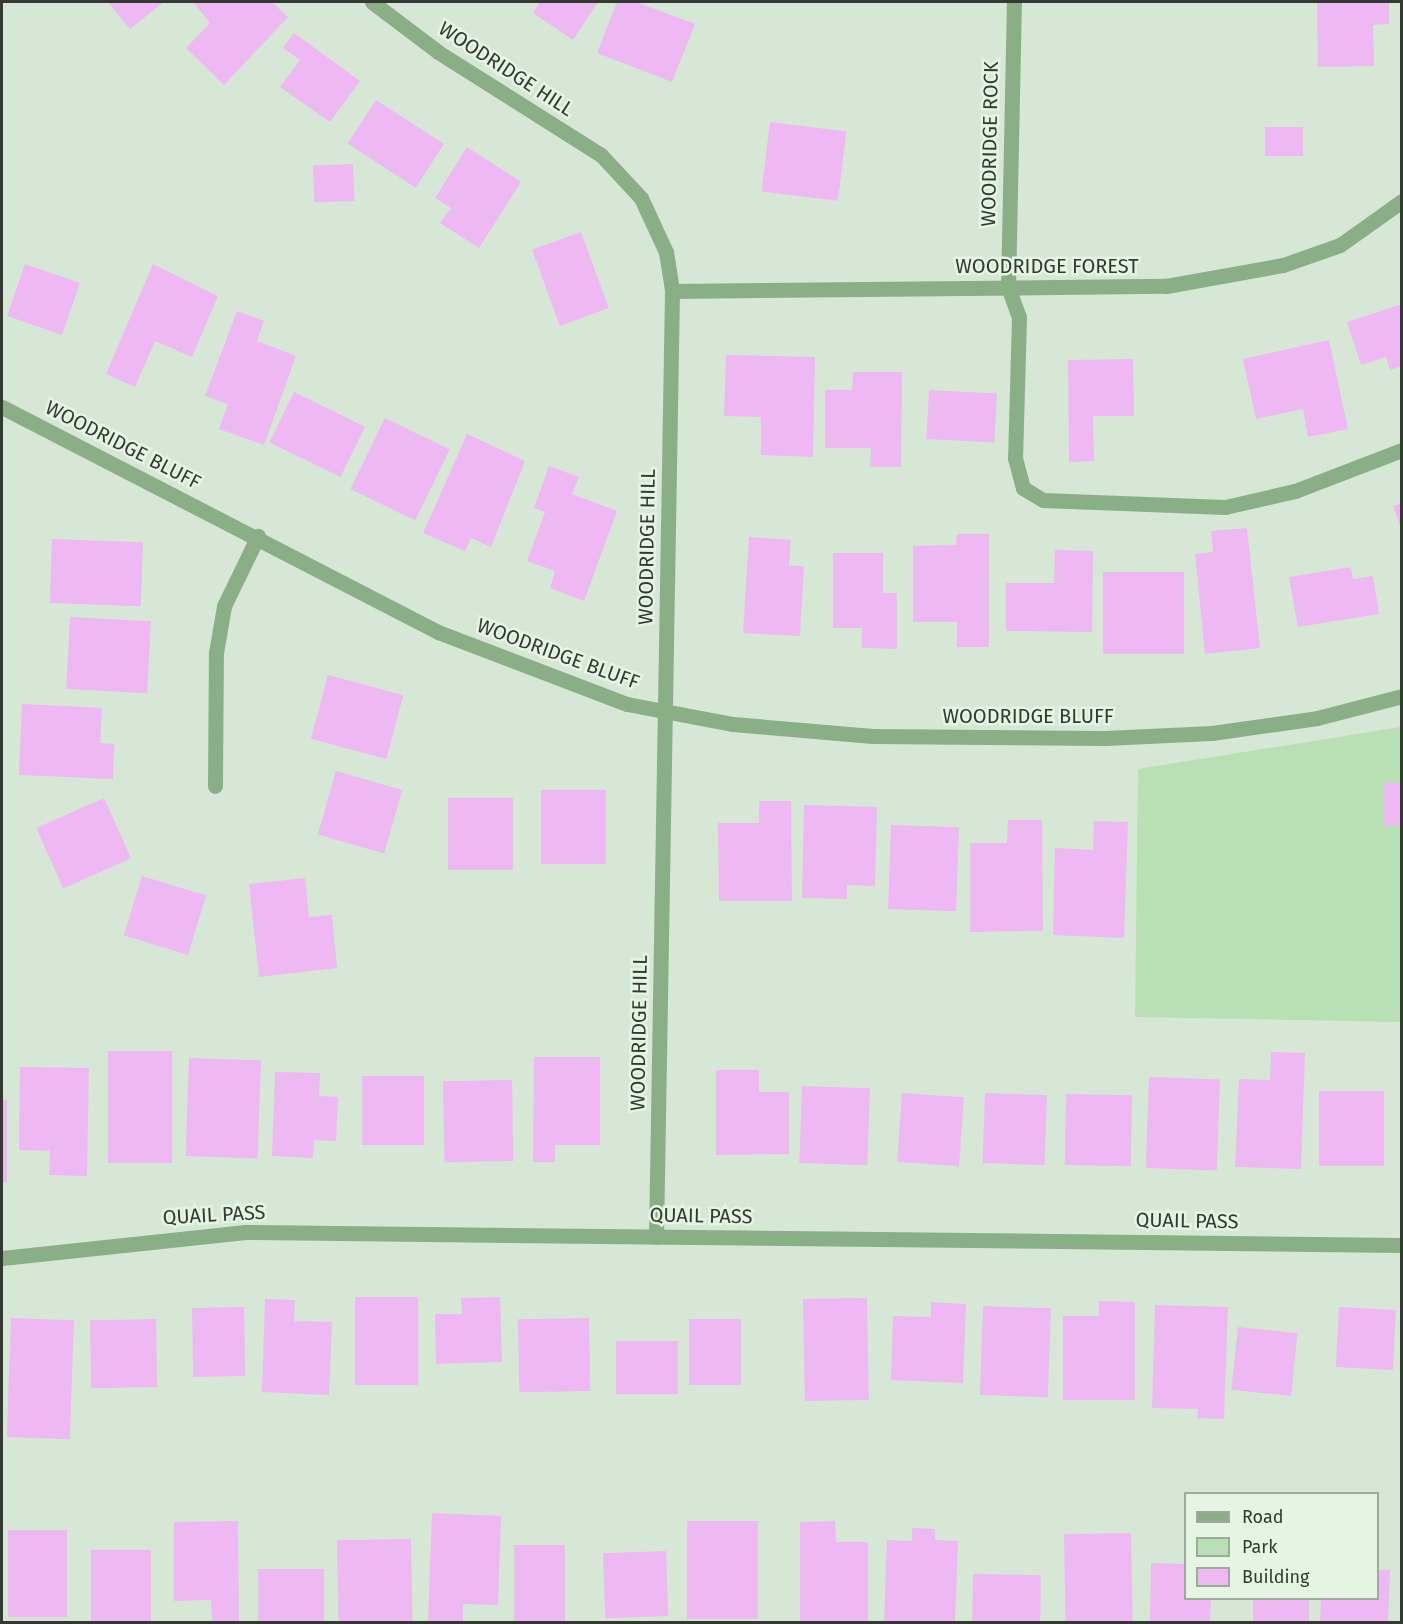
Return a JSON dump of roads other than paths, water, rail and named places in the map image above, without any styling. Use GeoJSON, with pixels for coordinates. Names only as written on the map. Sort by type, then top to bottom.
{"type":"FeatureCollection","features":[{"type":"Feature","properties":{"kind":"street","name":"WOODRIDGE HILL"},"geometry":{"type":"LineString","coordinates":[[372,2],[438,52],[601,155],[641,198],[666,252],[672,291],[656,1237]]}},
{"type":"Feature","properties":{"kind":"street","name":"WOODRIDGE ROCK"},"geometry":{"type":"LineString","coordinates":[[1008,287],[1014,2]]}},
{"type":"Feature","properties":{"kind":"street","name":"WOODRIDGE FOREST"},"geometry":{"type":"LineString","coordinates":[[672,291],[1117,288],[1226,279],[1340,245],[1401,201]]}},
{"type":"Feature","properties":{"kind":"street"},"geometry":{"type":"LineString","coordinates":[[1008,287],[1019,317],[1015,458],[1023,488],[1043,500],[1225,507],[1295,491],[1401,450]]}},
{"type":"Feature","properties":{"kind":"street","name":"WOODRIDGE BLUFF"},"geometry":{"type":"LineString","coordinates":[[2,408],[258,536],[438,632],[539,674],[666,711],[733,724],[872,736],[1105,738],[1235,730],[1317,718],[1401,696]]}},
{"type":"Feature","properties":{"kind":"street"},"geometry":{"type":"LineString","coordinates":[[215,786],[216,653],[224,606],[258,536]]}},
{"type":"Feature","properties":{"kind":"street","name":"QUAIL PASS"},"geometry":{"type":"LineString","coordinates":[[2,1258],[246,1232],[1401,1245]]}}]}
